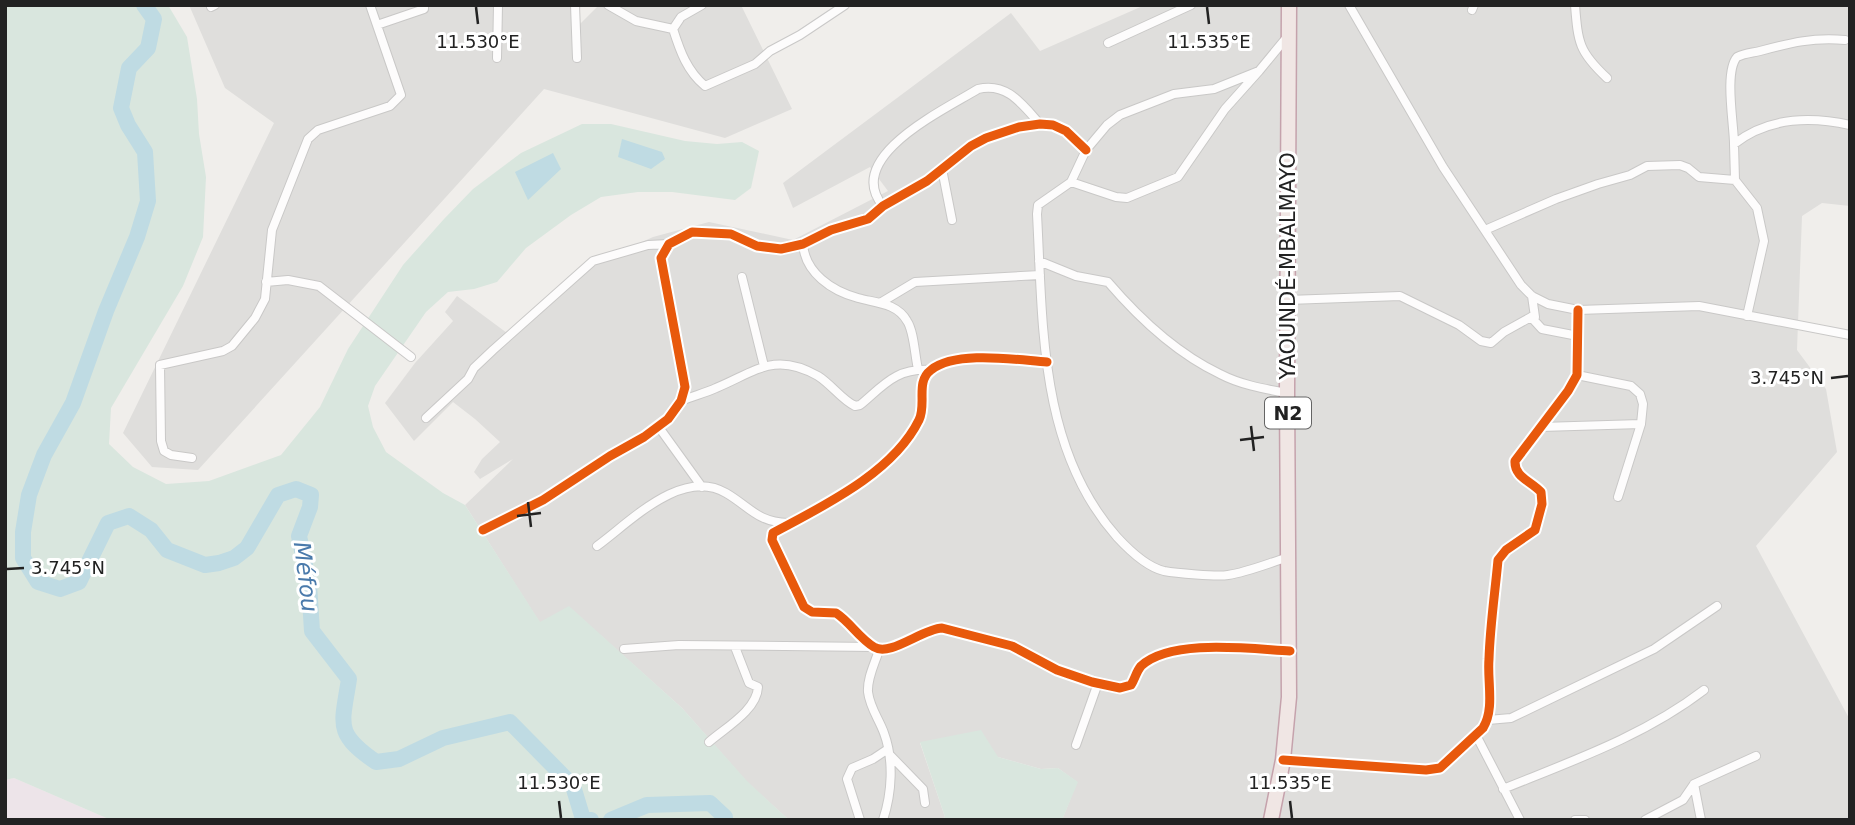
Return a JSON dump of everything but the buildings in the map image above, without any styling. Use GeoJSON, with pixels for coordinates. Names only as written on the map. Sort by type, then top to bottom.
{"type":"FeatureCollection","features":[{"type":"Feature","properties":{"kind":"highway","name":"YAOUNDÉ-MBALMAYO"},"geometry":{"type":"LineString","coordinates":[[1271,820],[1283,760],[1290,651],[1287,393],[1290,33],[1286,6]]}},
{"type":"Feature","properties":{"kind":"street"},"geometry":{"type":"LineString","coordinates":[[192,458],[172,455],[164,450],[161,441],[160,365],[223,351],[232,346],[255,318],[265,299],[272,230],[308,139],[318,130],[390,106],[401,94],[370,5]]}},
{"type":"Feature","properties":{"kind":"street"},"geometry":{"type":"LineString","coordinates":[[377,25],[424,9],[425,5]]}},
{"type":"Feature","properties":{"kind":"street"},"geometry":{"type":"LineString","coordinates":[[497,58],[498,5]]}},
{"type":"Feature","properties":{"kind":"street"},"geometry":{"type":"LineString","coordinates":[[575,5],[577,58]]}},
{"type":"Feature","properties":{"kind":"street"},"geometry":{"type":"LineString","coordinates":[[607,5],[636,21],[673,29]]}},
{"type":"Feature","properties":{"kind":"street"},"geometry":{"type":"LineString","coordinates":[[673,29],[681,17],[702,5]]}},
{"type":"Feature","properties":{"kind":"street"},"geometry":{"type":"LineString","coordinates":[[673,29],[683,59],[696,79],[705,86],[755,64],[770,51],[845,5]]}},
{"type":"Feature","properties":{"kind":"street"},"geometry":{"type":"LineString","coordinates":[[1108,43],[1191,5]]}},
{"type":"Feature","properties":{"kind":"street"},"geometry":{"type":"LineString","coordinates":[[1288,300],[1400,296],[1459,325],[1481,341],[1491,343],[1504,332],[1535,317],[1532,296],[1443,167],[1349,5]]}},
{"type":"Feature","properties":{"kind":"street"},"geometry":{"type":"LineString","coordinates":[[1575,5],[1581,48],[1590,62],[1607,78]]}},
{"type":"Feature","properties":{"kind":"street"},"geometry":{"type":"LineString","coordinates":[[1071,183],[1127,198],[1178,177],[1225,109],[1290,33]]}},
{"type":"Feature","properties":{"kind":"street"},"geometry":{"type":"LineString","coordinates":[[1748,316],[1764,241],[1757,208],[1735,180],[1731,108],[1734,60],[1737,57],[1808,40],[1845,40]]}},
{"type":"Feature","properties":{"kind":"street"},"geometry":{"type":"LineString","coordinates":[[1259,71],[1214,89],[1174,94],[1120,115],[1107,125],[1086,149],[1071,183],[1038,205],[1039,261],[1047,362],[1060,432],[1082,486],[1103,521],[1129,551],[1162,570],[1227,575],[1289,557]]}},
{"type":"Feature","properties":{"kind":"street"},"geometry":{"type":"LineString","coordinates":[[883,206],[873,188],[874,174],[884,153],[913,129],[978,89],[989,86],[1004,89],[1040,124]]}},
{"type":"Feature","properties":{"kind":"street"},"geometry":{"type":"LineString","coordinates":[[1734,144],[1750,132],[1772,124],[1820,120],[1850,125]]}},
{"type":"Feature","properties":{"kind":"street"},"geometry":{"type":"LineString","coordinates":[[426,418],[468,379],[474,368],[493,349],[593,261],[648,245],[669,244],[692,232],[731,234],[758,246],[781,249],[803,244],[831,230],[869,219],[883,206],[927,181],[986,138],[1019,127],[1053,125],[1066,131],[1086,149]]}},
{"type":"Feature","properties":{"kind":"street"},"geometry":{"type":"LineString","coordinates":[[1485,230],[1556,199],[1630,175],[1647,166],[1680,165],[1699,177],[1735,180]]}},
{"type":"Feature","properties":{"kind":"street"},"geometry":{"type":"LineString","coordinates":[[942,169],[953,220]]}},
{"type":"Feature","properties":{"kind":"street"},"geometry":{"type":"LineString","coordinates":[[483,530],[543,500],[610,456],[645,437],[668,419],[681,401],[685,387],[660,258],[669,244]]}},
{"type":"Feature","properties":{"kind":"street"},"geometry":{"type":"LineString","coordinates":[[803,244],[806,261],[819,277],[834,288],[898,310],[908,322],[918,369]]}},
{"type":"Feature","properties":{"kind":"street"},"geometry":{"type":"LineString","coordinates":[[1039,261],[1076,276],[1108,282],[1126,303],[1185,353],[1220,374],[1253,386],[1287,393]]}},
{"type":"Feature","properties":{"kind":"street"},"geometry":{"type":"LineString","coordinates":[[880,303],[915,282],[1040,275]]}},
{"type":"Feature","properties":{"kind":"street"},"geometry":{"type":"LineString","coordinates":[[742,277],[764,366]]}},
{"type":"Feature","properties":{"kind":"street"},"geometry":{"type":"LineString","coordinates":[[267,282],[288,280],[319,286],[411,357]]}},
{"type":"Feature","properties":{"kind":"street"},"geometry":{"type":"LineString","coordinates":[[1532,296],[1548,304],[1578,310],[1699,306],[1850,335]]}},
{"type":"Feature","properties":{"kind":"street"},"geometry":{"type":"LineString","coordinates":[[1283,760],[1440,768],[1451,761],[1488,720],[1488,660],[1498,561],[1506,550],[1535,530],[1542,504],[1541,492],[1519,475],[1515,468],[1516,461],[1577,375],[1578,310]]}},
{"type":"Feature","properties":{"kind":"street"},"geometry":{"type":"LineString","coordinates":[[1531,317],[1542,329],[1578,335]]}},
{"type":"Feature","properties":{"kind":"street"},"geometry":{"type":"LineString","coordinates":[[681,401],[716,389],[764,366],[777,364],[807,370],[821,377],[855,406],[860,405],[899,373],[918,369],[930,370],[964,359],[1047,362]]}},
{"type":"Feature","properties":{"kind":"street"},"geometry":{"type":"LineString","coordinates":[[877,649],[840,615],[812,612],[804,607],[772,540],[773,533],[832,501],[863,480],[896,452],[919,420],[924,380],[930,370]]}},
{"type":"Feature","properties":{"kind":"street"},"geometry":{"type":"LineString","coordinates":[[1577,375],[1631,386],[1640,394],[1643,404],[1641,424],[1618,497]]}},
{"type":"Feature","properties":{"kind":"street"},"geometry":{"type":"LineString","coordinates":[[1541,427],[1641,424]]}},
{"type":"Feature","properties":{"kind":"street"},"geometry":{"type":"LineString","coordinates":[[658,426],[702,487]]}},
{"type":"Feature","properties":{"kind":"street"},"geometry":{"type":"LineString","coordinates":[[597,546],[666,495],[684,488],[702,487],[724,492],[771,523],[791,523]]}},
{"type":"Feature","properties":{"kind":"street"},"geometry":{"type":"LineString","coordinates":[[1488,720],[1511,718],[1654,649],[1717,606]]}},
{"type":"Feature","properties":{"kind":"street"},"geometry":{"type":"LineString","coordinates":[[624,649],[679,645],[888,650],[932,629],[942,628],[1012,646],[1057,670],[1098,683],[1127,688],[1135,680],[1138,671],[1150,660],[1195,647],[1290,651]]}},
{"type":"Feature","properties":{"kind":"street"},"geometry":{"type":"LineString","coordinates":[[709,742],[751,705],[759,691],[758,687],[749,683],[735,647]]}},
{"type":"Feature","properties":{"kind":"street"},"geometry":{"type":"LineString","coordinates":[[877,649],[868,692],[888,751],[889,803],[883,820]]}},
{"type":"Feature","properties":{"kind":"street"},"geometry":{"type":"LineString","coordinates":[[1076,745],[1098,683]]}},
{"type":"Feature","properties":{"kind":"street"},"geometry":{"type":"LineString","coordinates":[[1503,789],[1605,747],[1657,722],[1704,690]]}},
{"type":"Feature","properties":{"kind":"street"},"geometry":{"type":"LineString","coordinates":[[1476,735],[1520,820]]}},
{"type":"Feature","properties":{"kind":"street"},"geometry":{"type":"LineString","coordinates":[[888,751],[923,789],[925,803]]}},
{"type":"Feature","properties":{"kind":"street"},"geometry":{"type":"LineString","coordinates":[[860,820],[847,779],[852,768],[888,751]]}},
{"type":"Feature","properties":{"kind":"street"},"geometry":{"type":"LineString","coordinates":[[1646,820],[1683,800],[1694,784],[1756,756]]}},
{"type":"Feature","properties":{"kind":"street"},"geometry":{"type":"LineString","coordinates":[[1694,784],[1701,820]]}},
{"type":"Feature","properties":{"kind":"street"},"geometry":{"type":"LineString","coordinates":[[1575,820],[1585,820]]}},
{"type":"Feature","properties":{"kind":"shaded area"},"geometry":{"type":"Polygon","coordinates":[[[5,5],[168,5],[187,37],[206,177],[203,237],[183,286],[111,408],[109,444],[133,467],[166,484],[209,481],[281,455],[320,407],[348,349],[403,265],[473,189],[521,153],[582,124],[611,124],[685,141],[717,144],[742,142],[759,151],[751,188],[735,200],[672,192],[638,192],[601,197],[526,248],[497,282],[474,289],[448,292],[426,312],[375,386],[368,406],[373,427],[386,452],[443,493],[465,505],[540,622],[569,606],[682,708],[747,781],[789,820],[111,820],[14,778],[5,780],[5,5]]]}},
{"type":"Feature","properties":{"kind":"shaded area"},"geometry":{"type":"Polygon","coordinates":[[[189,5],[581,5],[574,30],[599,5],[741,5],[792,109],[725,138],[544,89],[198,470],[152,467],[123,433],[274,123],[225,88],[189,5]]]}},
{"type":"Feature","properties":{"kind":"shaded area"},"geometry":{"type":"Polygon","coordinates":[[[1145,5],[1850,5],[1850,206],[1822,203],[1802,216],[1797,350],[1826,389],[1837,452],[1756,546],[1850,720],[1850,820],[1062,820],[1077,782],[1058,768],[1041,769],[998,757],[920,743],[945,817],[941,820],[789,820],[747,782],[682,708],[569,607],[540,623],[465,505],[513,459],[480,479],[474,472],[482,459],[500,442],[475,419],[453,402],[414,441],[385,403],[415,363],[453,321],[445,312],[457,296],[507,333],[596,263],[653,237],[709,222],[793,240],[888,191],[870,167],[793,208],[783,183],[1011,13],[1040,51],[1145,5]]]}},
{"type":"Feature","properties":{"kind":"shaded area"},"geometry":{"type":"Polygon","coordinates":[[[981,730],[998,757],[1041,769],[1058,768],[1078,782],[1062,820],[941,820],[945,817],[920,742],[981,730]]]}},
{"type":"Feature","properties":{"kind":"shaded area"},"geometry":{"type":"Polygon","coordinates":[[[14,778],[111,820],[5,820],[5,780],[14,778]]]}},
{"type":"Feature","properties":{"kind":"water"},"geometry":{"type":"Polygon","coordinates":[[[622,139],[662,152],[665,159],[651,169],[618,157],[622,139]]]}},
{"type":"Feature","properties":{"kind":"water"},"geometry":{"type":"Polygon","coordinates":[[[553,153],[561,169],[528,200],[515,172],[553,153]]]}},
{"type":"Feature","properties":{"kind":"waterway","name":"Méfou"},"geometry":{"type":"LineString","coordinates":[[144,5],[154,19],[148,48],[129,68],[121,108],[145,152],[148,201],[137,237],[106,311],[73,403],[44,455],[29,495],[23,532],[23,558],[38,582],[60,589],[79,582],[108,523],[129,516],[151,530],[167,550],[205,565],[219,563],[234,558],[247,548],[278,495],[296,489],[311,495],[310,507],[299,536],[309,584],[312,631],[349,679],[343,718],[347,735],[353,743],[376,762],[399,759],[443,738],[510,722],[573,786],[583,819],[591,820]]}},
{"type":"Feature","properties":{"kind":"waterway","name":"Méfou"},"geometry":{"type":"LineString","coordinates":[[611,820],[647,805],[710,803],[725,820]]}},
{"type":"Feature","properties":{"kind":"cycle path"},"geometry":{"type":"LineString","coordinates":[[483,530],[543,500],[644,437],[668,419],[681,401],[685,387],[661,258],[669,244],[692,232],[731,234],[757,246],[781,249],[803,244],[831,230],[868,219],[883,206],[927,181],[971,146],[1019,127],[1053,125],[1066,131],[1086,150]]}},
{"type":"Feature","properties":{"kind":"cycle path"},"geometry":{"type":"LineString","coordinates":[[1283,760],[1426,770],[1440,768],[1483,728],[1490,704],[1490,647],[1498,560],[1506,550],[1535,530],[1542,504],[1541,492],[1520,475],[1515,461],[1577,375],[1578,310]]}},
{"type":"Feature","properties":{"kind":"cycle path"},"geometry":{"type":"LineString","coordinates":[[1047,362],[971,358],[942,364],[926,375],[922,387],[919,420],[892,456],[855,486],[773,533],[772,540],[804,607],[812,612],[836,613],[869,643],[881,649],[897,646],[942,628],[1012,646],[1057,670],[1120,688],[1131,685],[1141,666],[1154,657],[1171,652],[1212,647],[1290,651]]}}]}
